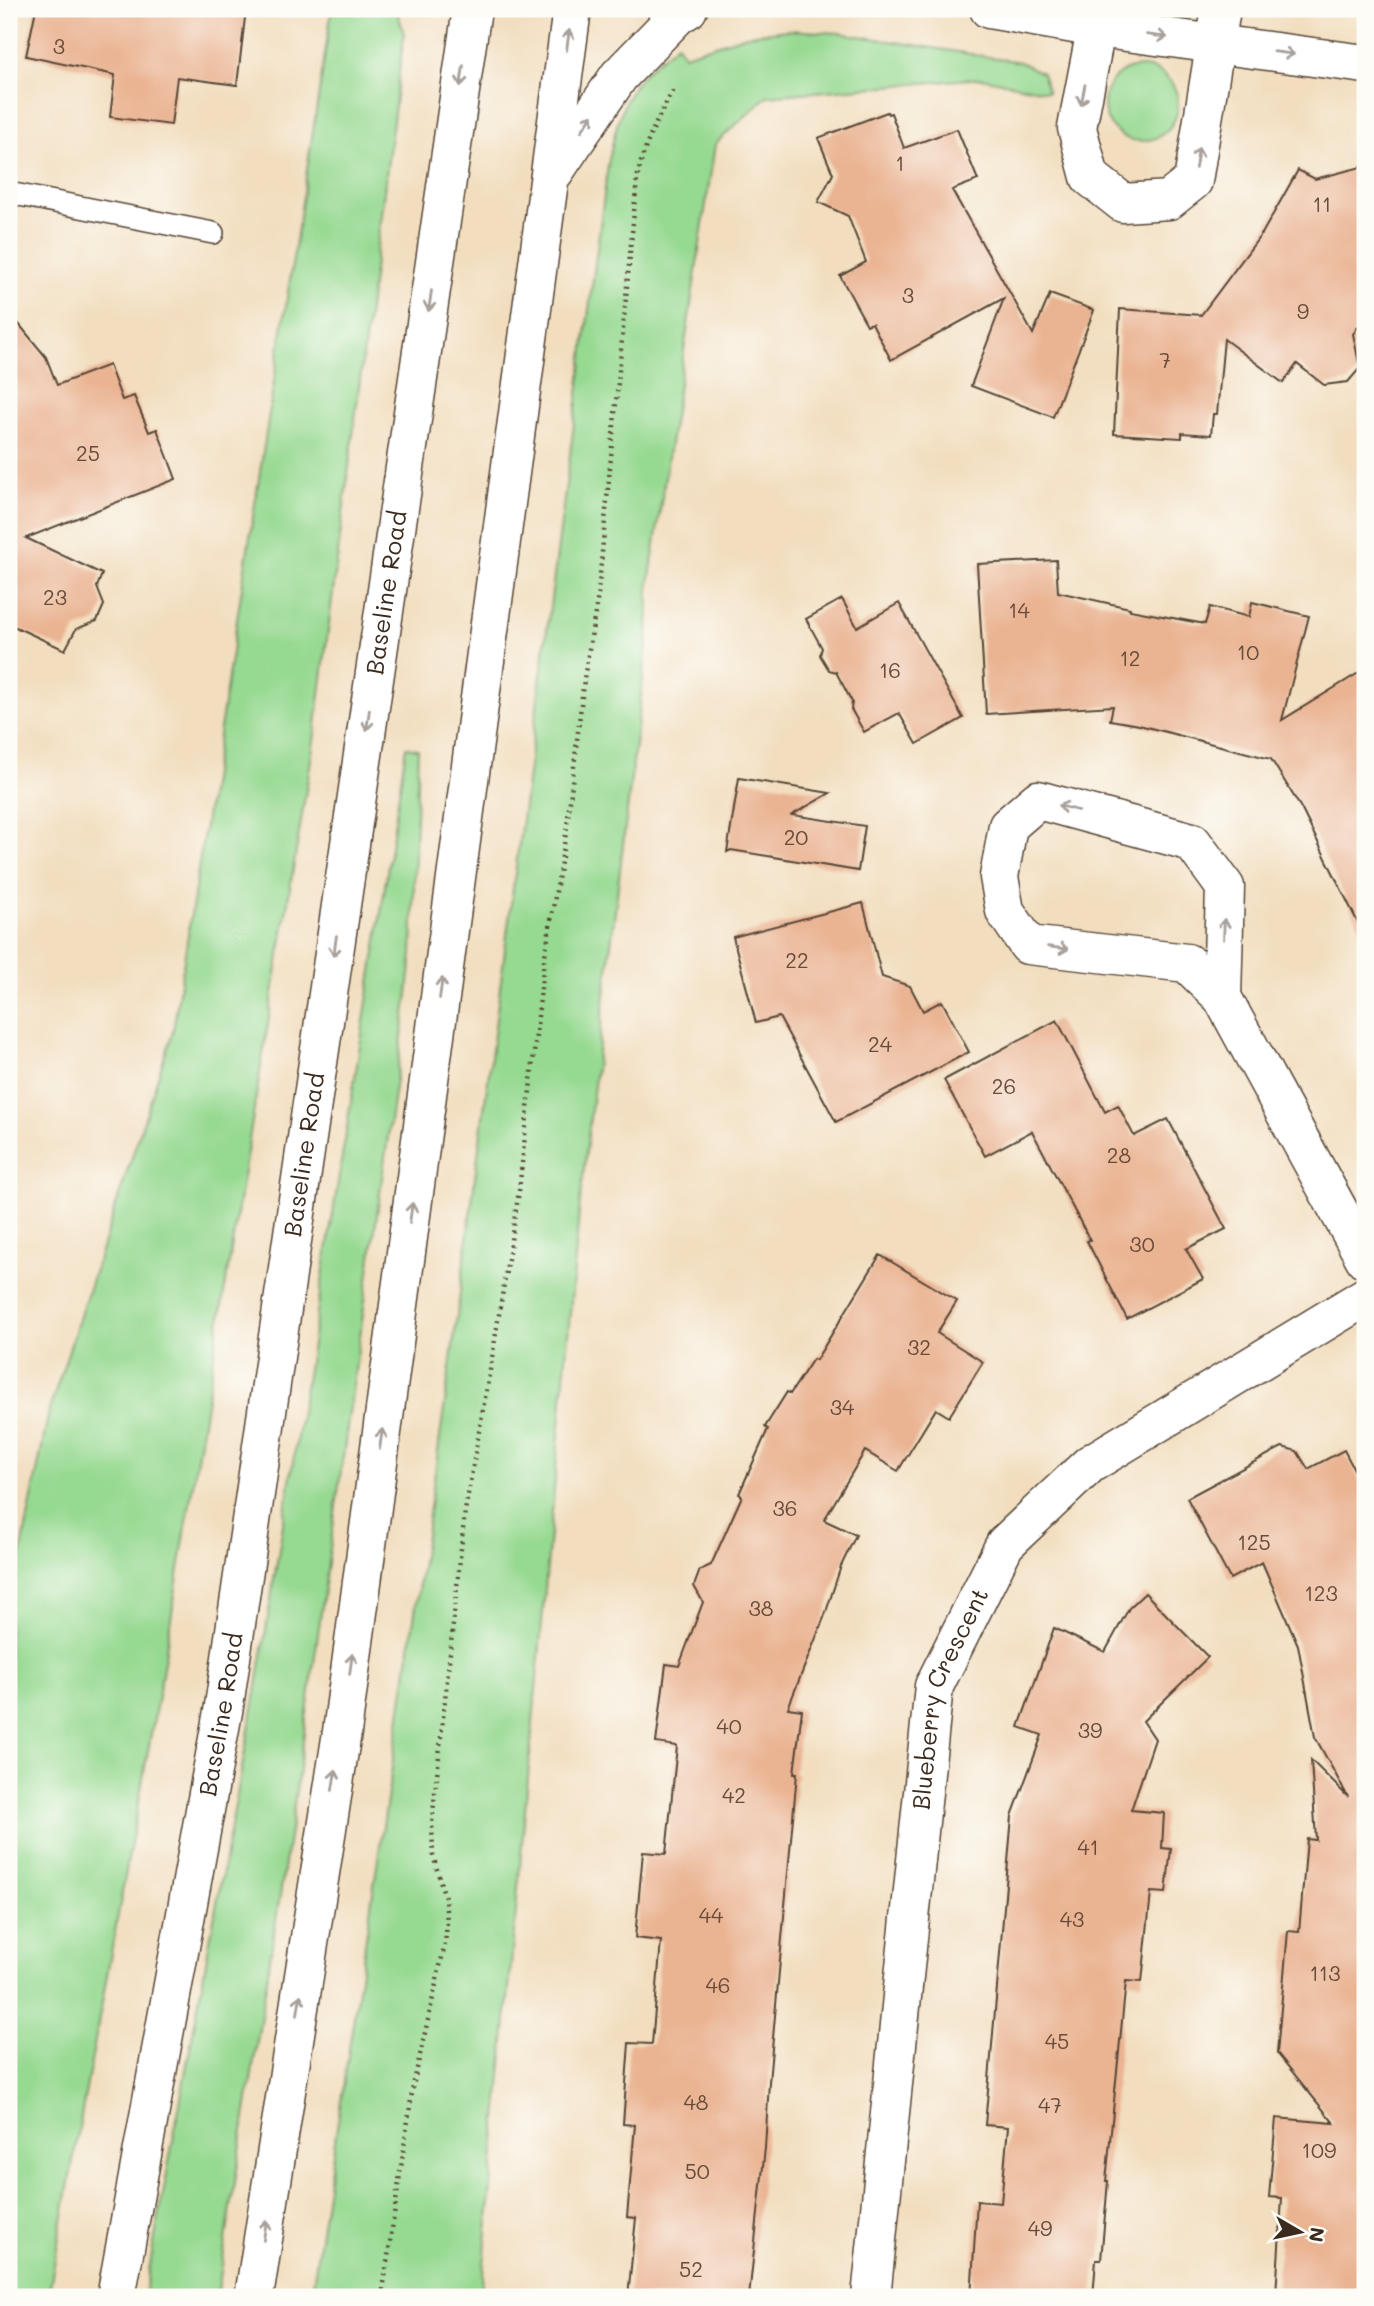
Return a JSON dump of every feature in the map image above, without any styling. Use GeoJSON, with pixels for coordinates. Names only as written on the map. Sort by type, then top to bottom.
{"type":"FeatureCollection","features":[{"type":"Feature","properties":{"kind":"main road","name":"Baseline Road"},"geometry":{"type":"LineString","coordinates":[[116,2297],[224,1706],[472,9]]}},
{"type":"Feature","properties":{"kind":"main road"},"geometry":{"type":"LineString","coordinates":[[254,2297],[342,1732],[572,9]]}},
{"type":"Feature","properties":{"kind":"main road"},"geometry":{"type":"LineString","coordinates":[[549,180],[619,76],[677,16],[688,9]]}},
{"type":"Feature","properties":{"kind":"main road"},"geometry":{"type":"LineString","coordinates":[[989,9],[1219,26],[1365,64]]}},
{"type":"Feature","properties":{"kind":"main road"},"geometry":{"type":"LineString","coordinates":[[1099,19],[1077,128],[1090,177],[1123,204],[1169,200],[1193,181],[1219,26]]}},
{"type":"Feature","properties":{"kind":"main road"},"geometry":{"type":"LineString","coordinates":[[1222,997],[1225,887],[1192,842],[1038,800],[1008,826],[999,877],[1005,911],[1028,945],[1187,963],[1222,997],[1365,1259]]}},
{"type":"Feature","properties":{"kind":"main road","name":"Blueberry Crescent"},"geometry":{"type":"LineString","coordinates":[[871,2297],[934,1686],[1004,1544],[1090,1464],[1365,1297]]}},
{"type":"Feature","properties":{"kind":"lane"},"geometry":{"type":"LineString","coordinates":[[9,193],[213,233]]}},
{"type":"Feature","properties":{"kind":"path"},"geometry":{"type":"LineString","coordinates":[[382,2297],[413,2087],[445,1944],[445,1898],[433,1855],[432,1822],[462,1536],[519,1191],[544,961],[567,827],[584,679],[598,596],[637,180],[650,133],[680,77]]}},
{"type":"Feature","properties":{"kind":"green space"},"geometry":{"type":"Polygon","coordinates":[[[332,9],[397,10],[404,34],[314,741],[161,1680],[48,2297],[9,2297],[9,1615],[49,1411],[173,1031],[332,9]]]}},
{"type":"Feature","properties":{"kind":"green space"},"geometry":{"type":"Polygon","coordinates":[[[787,30],[840,33],[1020,62],[1042,73],[1048,92],[982,78],[767,96],[715,144],[649,584],[648,637],[580,1202],[481,2297],[311,2297],[404,1689],[453,1346],[610,154],[619,119],[633,87],[677,44],[684,55],[747,35],[787,30]]]}},
{"type":"Feature","properties":{"kind":"green space"},"geometry":{"type":"Polygon","coordinates":[[[1141,67],[1162,73],[1172,83],[1178,104],[1172,125],[1162,135],[1141,141],[1120,135],[1110,125],[1104,104],[1110,83],[1120,73],[1141,67]]]}},
{"type":"Feature","properties":{"kind":"green space"},"geometry":{"type":"Polygon","coordinates":[[[406,747],[418,749],[412,954],[408,994],[293,1812],[217,2297],[144,2297],[256,1692],[406,747]]]}},
{"type":"Feature","properties":{"kind":"building"},"geometry":{"type":"Polygon","coordinates":[[[36,9],[246,9],[237,85],[177,77],[171,125],[110,117],[115,75],[26,56],[36,9]]]}},
{"type":"Feature","properties":{"kind":"building"},"geometry":{"type":"Polygon","coordinates":[[[887,112],[891,113],[904,148],[957,129],[978,180],[952,190],[1033,334],[1050,294],[1094,310],[1053,417],[971,386],[1004,298],[891,360],[872,323],[867,325],[840,276],[866,262],[848,216],[818,202],[833,174],[818,138],[887,112]]]}},
{"type":"Feature","properties":{"kind":"building"},"geometry":{"type":"Polygon","coordinates":[[[1365,166],[1365,317],[1353,334],[1360,368],[1348,382],[1324,385],[1297,364],[1283,383],[1224,339],[1217,414],[1213,414],[1211,435],[1182,433],[1182,438],[1114,434],[1120,309],[1201,315],[1263,232],[1298,170],[1315,179],[1365,166]]]}},
{"type":"Feature","properties":{"kind":"building"},"geometry":{"type":"Polygon","coordinates":[[[9,312],[46,357],[57,385],[109,365],[122,400],[134,396],[149,432],[157,429],[176,479],[26,538],[102,574],[97,587],[104,605],[97,621],[76,629],[65,650],[9,624],[9,312]]]}},
{"type":"Feature","properties":{"kind":"building"},"geometry":{"type":"Polygon","coordinates":[[[1056,560],[1058,592],[1130,610],[1205,624],[1210,607],[1249,617],[1252,602],[1309,616],[1282,720],[1365,669],[1365,937],[1301,808],[1271,759],[1110,720],[1113,706],[986,714],[977,564],[1056,560]]]}},
{"type":"Feature","properties":{"kind":"building"},"geometry":{"type":"Polygon","coordinates":[[[842,599],[857,627],[899,603],[963,718],[917,744],[899,713],[864,732],[836,672],[829,670],[820,655],[822,648],[806,619],[842,599]]]}},
{"type":"Feature","properties":{"kind":"building"},"geometry":{"type":"Polygon","coordinates":[[[739,778],[830,793],[792,815],[865,826],[858,871],[731,850],[727,852],[739,778]]]}},
{"type":"Feature","properties":{"kind":"building"},"geometry":{"type":"Polygon","coordinates":[[[863,903],[882,977],[910,986],[923,1011],[942,1001],[969,1052],[836,1122],[779,1017],[756,1023],[733,937],[863,903]]]}},
{"type":"Feature","properties":{"kind":"building"},"geometry":{"type":"Polygon","coordinates":[[[1057,1020],[1105,1112],[1118,1105],[1134,1136],[1168,1119],[1226,1229],[1186,1249],[1203,1279],[1127,1319],[1087,1241],[1090,1240],[1032,1131],[985,1156],[944,1080],[1057,1020]]]}},
{"type":"Feature","properties":{"kind":"building"},"geometry":{"type":"Polygon","coordinates":[[[880,1255],[957,1301],[937,1333],[983,1362],[949,1417],[936,1409],[898,1471],[865,1451],[824,1520],[856,1535],[841,1566],[825,1615],[788,1708],[802,1710],[794,1773],[797,1773],[765,2148],[749,2297],[628,2297],[636,2218],[627,2217],[635,2125],[623,2124],[629,2043],[652,2044],[661,1941],[635,1938],[643,1852],[666,1854],[677,1746],[656,1743],[666,1664],[679,1666],[703,1602],[694,1586],[700,1570],[711,1565],[742,1496],[739,1494],[768,1429],[765,1427],[787,1392],[790,1394],[813,1359],[816,1360],[880,1255]]]}},
{"type":"Feature","properties":{"kind":"building"},"geometry":{"type":"Polygon","coordinates":[[[1282,1447],[1297,1451],[1308,1469],[1344,1450],[1365,1490],[1365,2189],[1359,2252],[1365,2253],[1365,2297],[1276,2295],[1282,2198],[1269,2197],[1276,2118],[1334,2123],[1277,2053],[1288,1931],[1299,1932],[1307,1839],[1316,1840],[1311,1760],[1348,1797],[1315,1737],[1298,1645],[1262,1562],[1230,1579],[1187,1498],[1282,1447]]]}},
{"type":"Feature","properties":{"kind":"building"},"geometry":{"type":"Polygon","coordinates":[[[1145,1593],[1208,1657],[1143,1721],[1155,1739],[1131,1810],[1164,1813],[1162,1848],[1171,1849],[1166,1893],[1151,1892],[1142,1982],[1126,1981],[1101,2260],[1096,2260],[1093,2297],[971,2297],[977,2201],[1001,2203],[1008,2127],[985,2125],[1012,1816],[1042,1735],[1019,1727],[1054,1628],[1105,1652],[1129,1608],[1145,1593]]]}}]}
